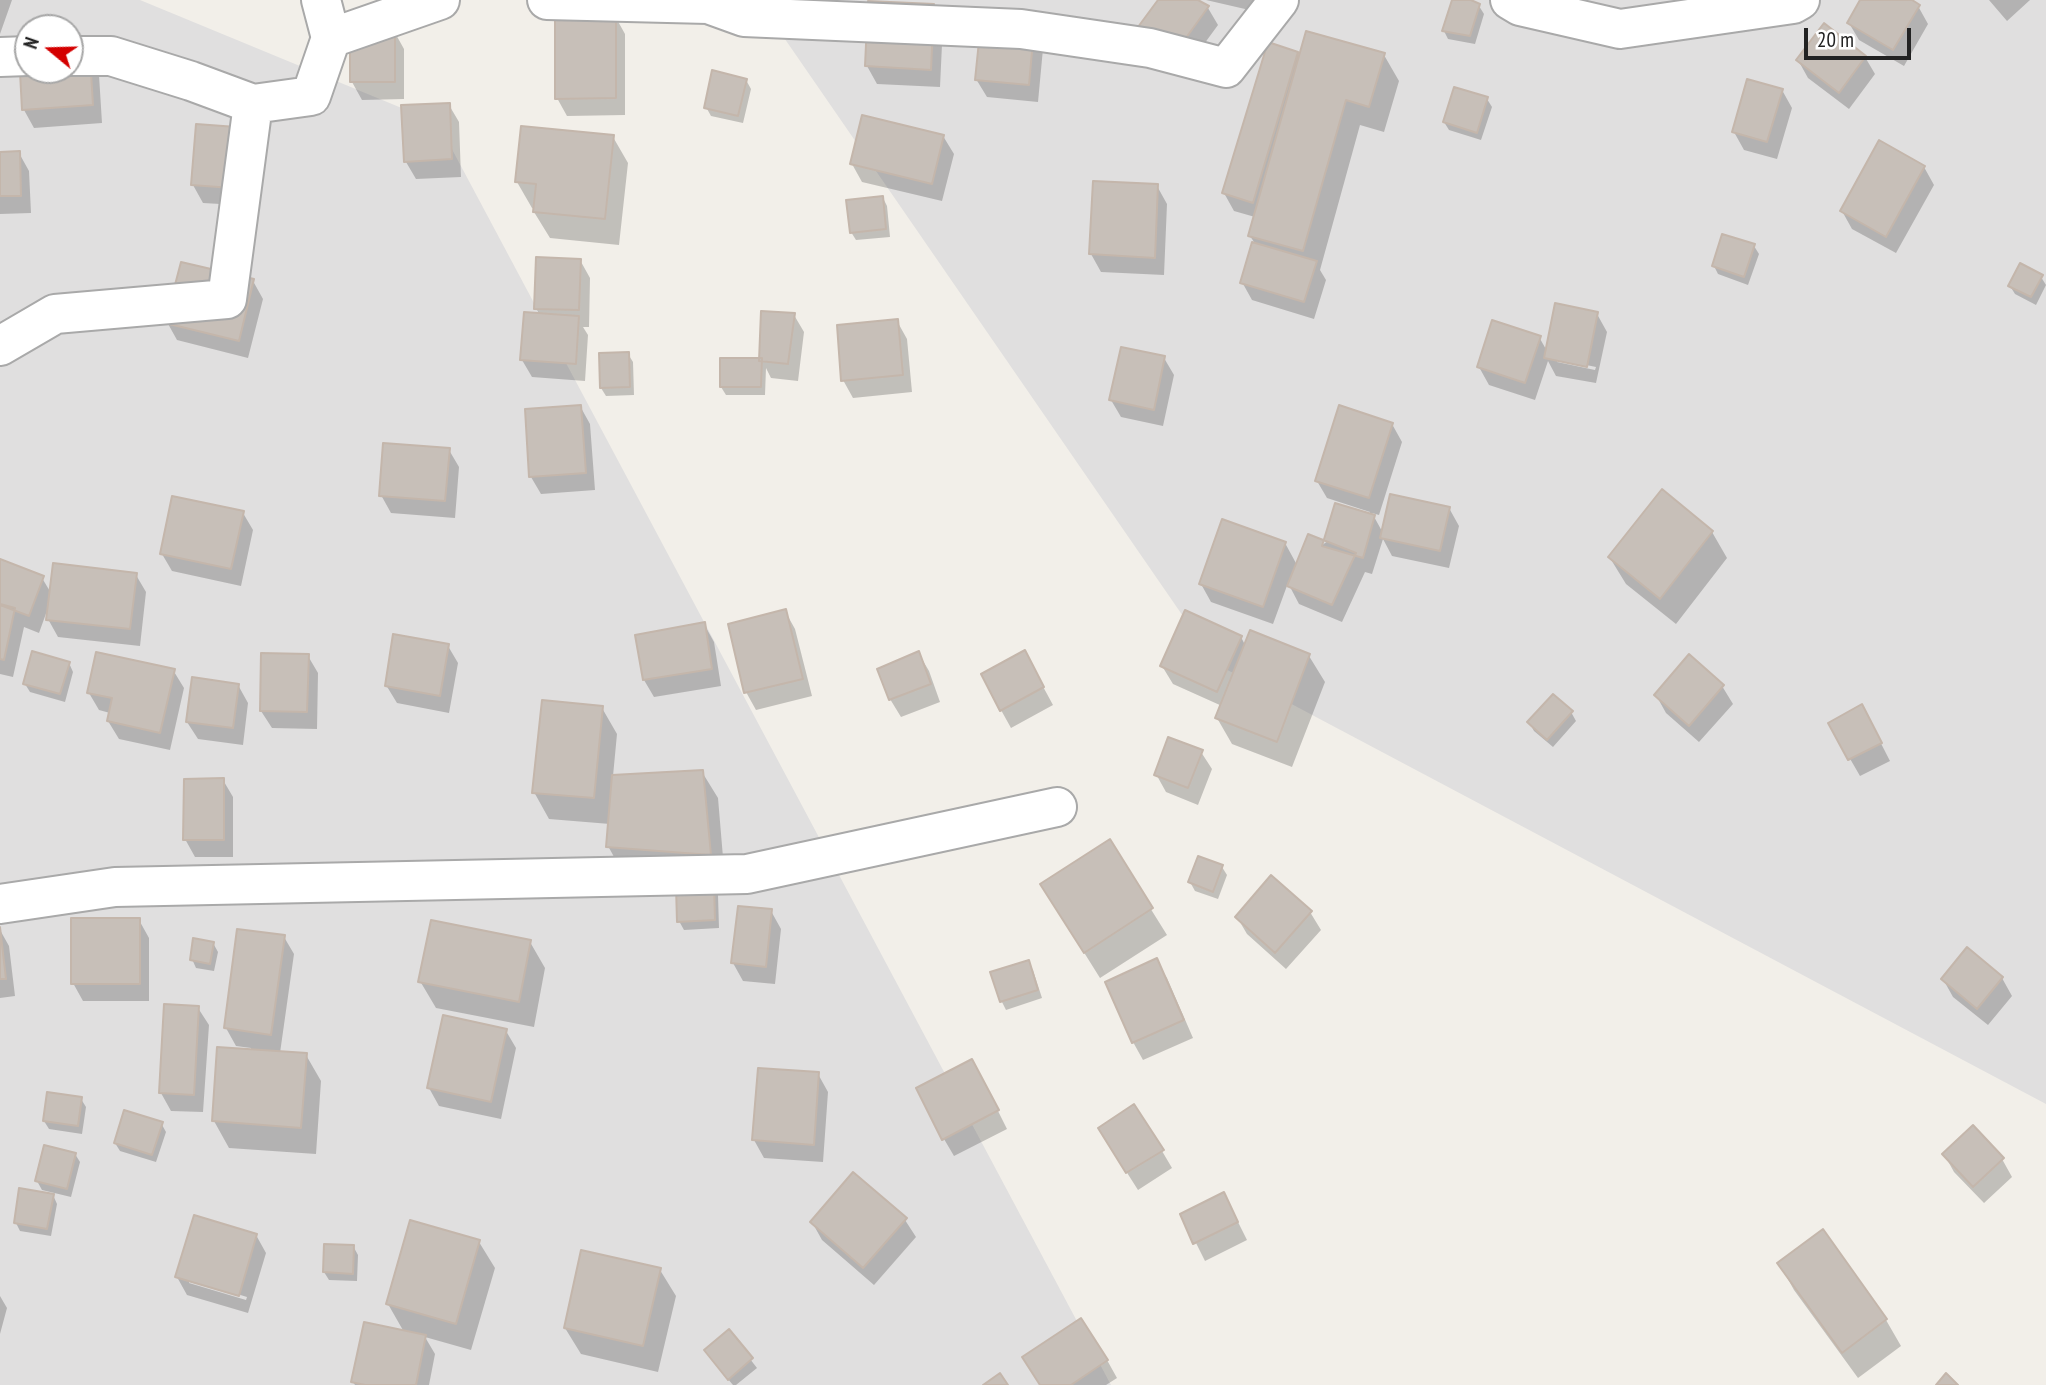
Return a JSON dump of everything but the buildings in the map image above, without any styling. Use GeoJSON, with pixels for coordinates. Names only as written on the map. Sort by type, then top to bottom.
{"type":"FeatureCollection","features":[{"type":"Feature","properties":{"kind":"street"},"geometry":{"type":"LineString","coordinates":[[84,56],[111,56],[191,80],[253,104],[311,96],[331,38],[321,0]]}},
{"type":"Feature","properties":{"kind":"street"},"geometry":{"type":"LineString","coordinates":[[331,38],[440,0]]}},
{"type":"Feature","properties":{"kind":"street"},"geometry":{"type":"LineString","coordinates":[[547,0],[708,4],[744,17],[1021,29],[1150,48],[1226,68],[1279,0]]}},
{"type":"Feature","properties":{"kind":"street"},"geometry":{"type":"LineString","coordinates":[[1510,0],[1520,6],[1620,30],[1793,4],[1800,0]]}},
{"type":"Feature","properties":{"kind":"street"},"geometry":{"type":"LineString","coordinates":[[0,346],[55,314],[227,299],[253,104]]}},
{"type":"Feature","properties":{"kind":"street"},"geometry":{"type":"LineString","coordinates":[[0,904],[115,887],[747,874],[1057,807]]}},
{"type":"Feature","properties":{"kind":"shaded area"},"geometry":{"type":"Polygon","coordinates":[[[0,0],[140,0],[438,123],[1111,1385],[0,1385],[0,0]]]}},
{"type":"Feature","properties":{"kind":"shaded area"},"geometry":{"type":"Polygon","coordinates":[[[758,0],[2046,0],[2046,1104],[1216,664],[758,0]]]}}]}
